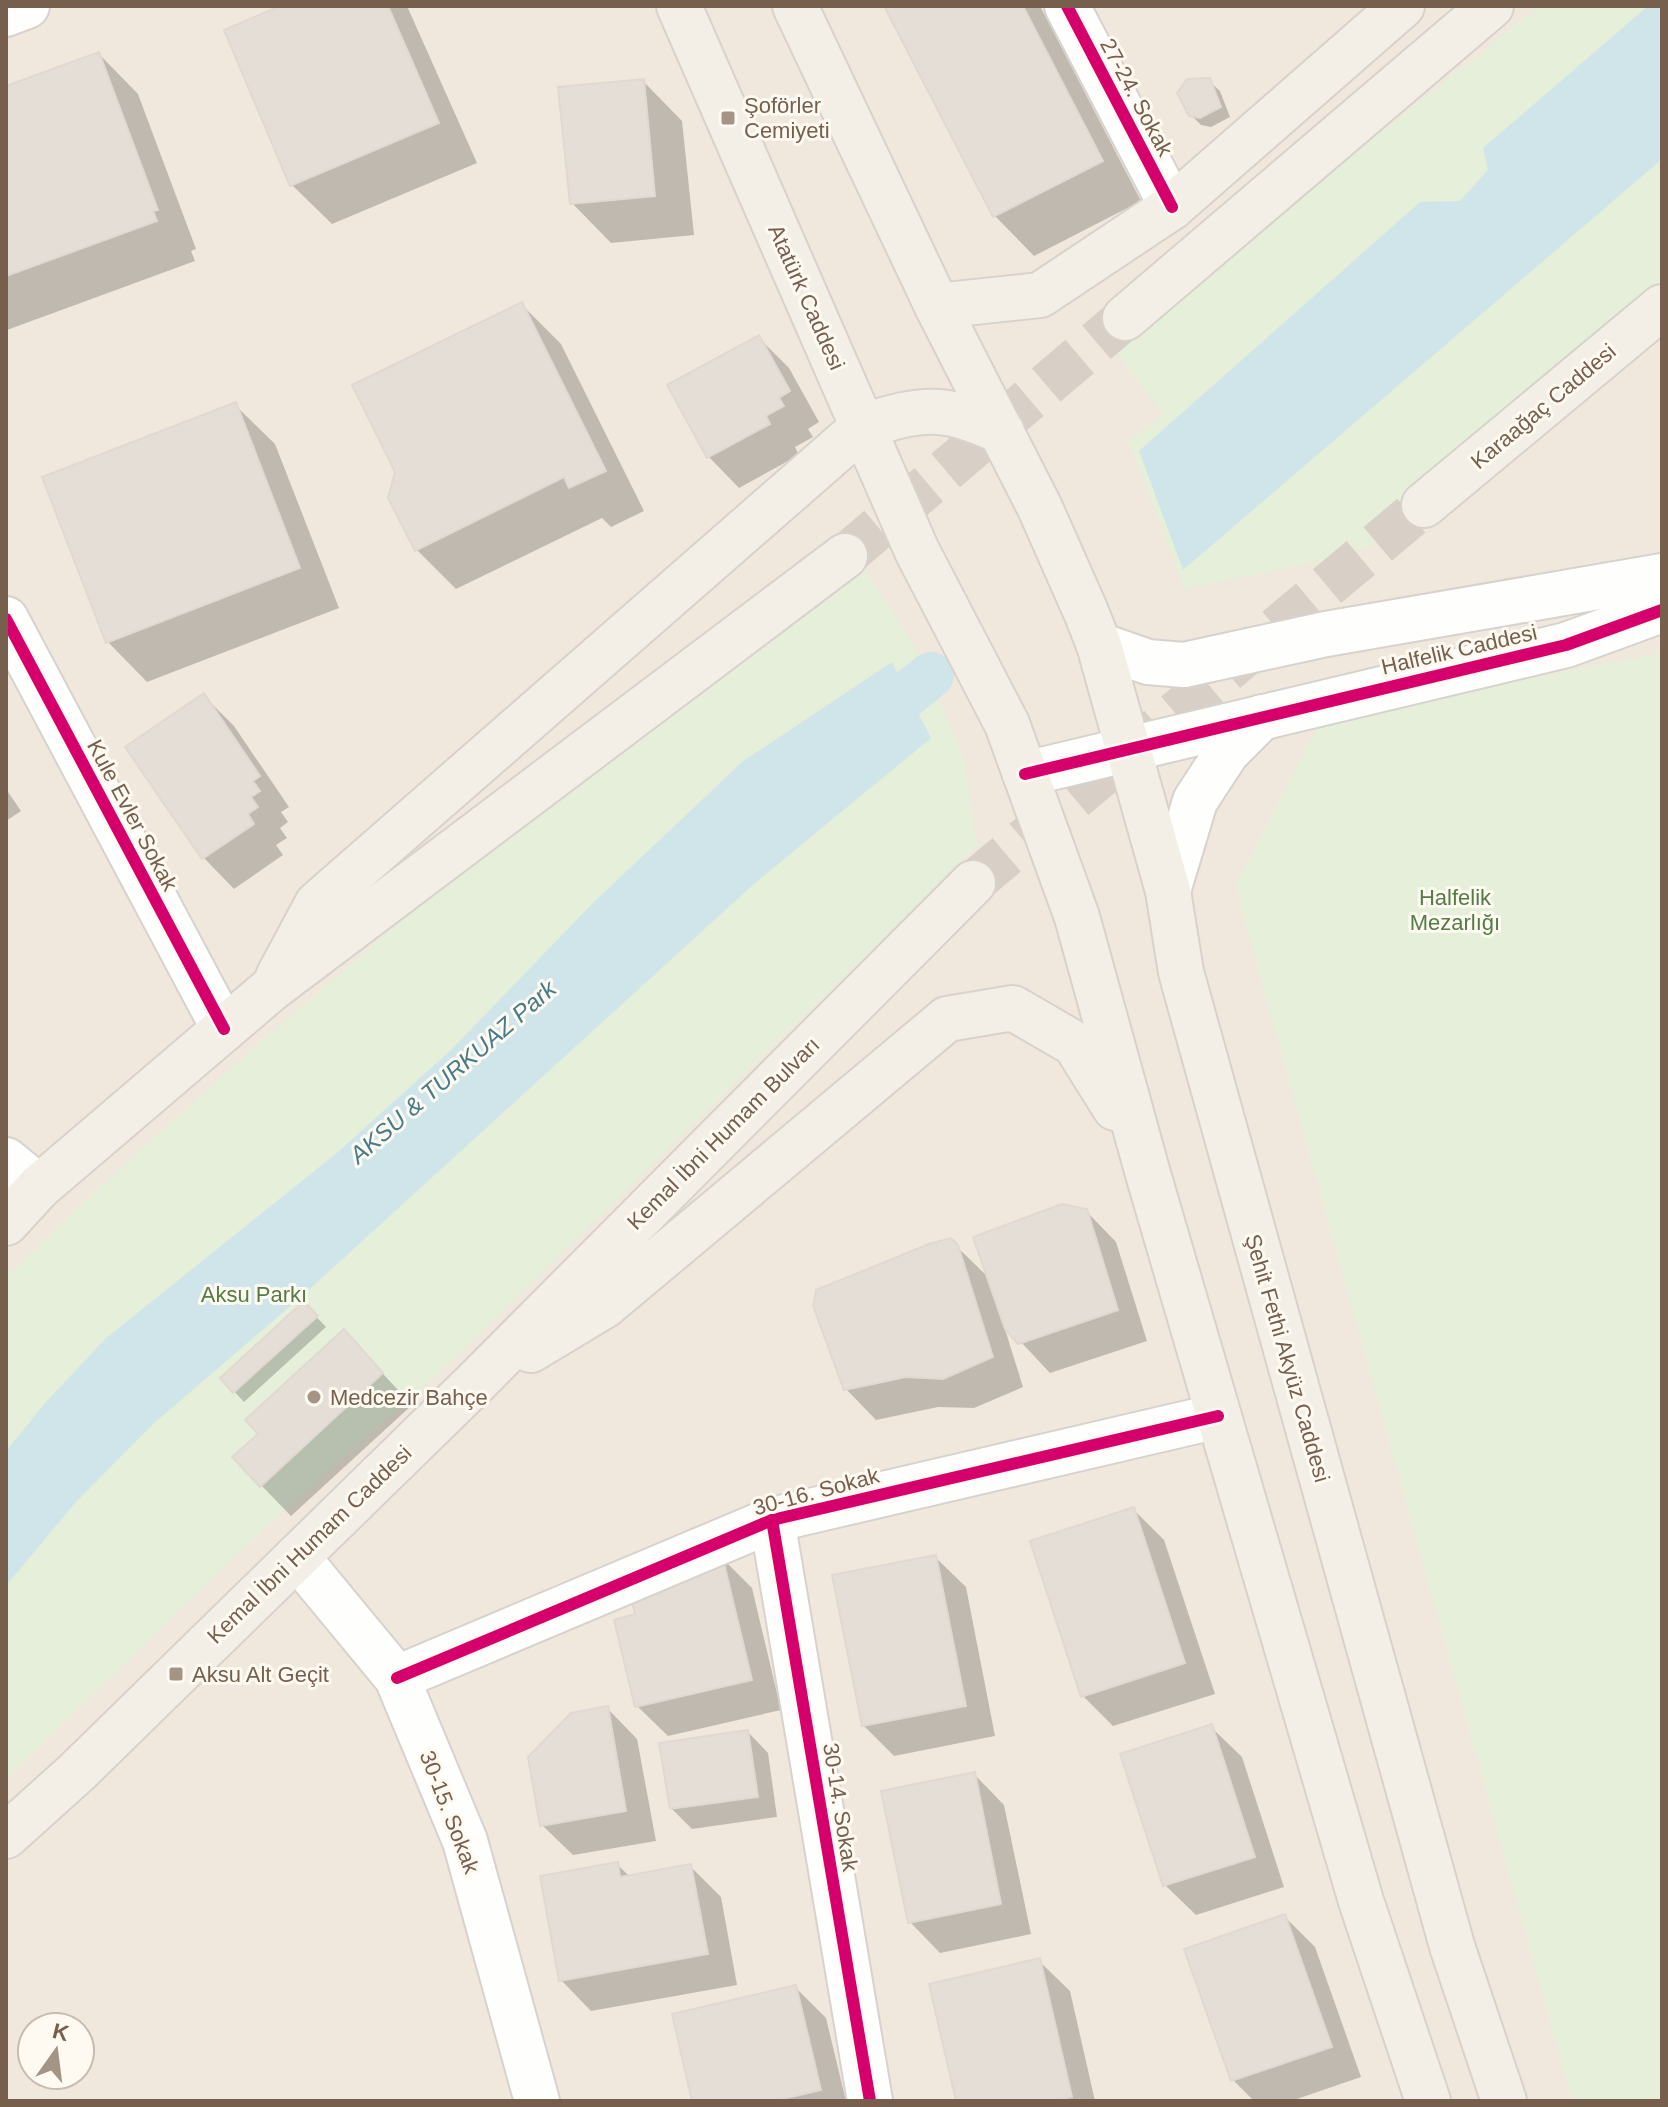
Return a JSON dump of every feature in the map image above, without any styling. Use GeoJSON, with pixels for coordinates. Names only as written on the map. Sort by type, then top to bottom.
{"type":"FeatureCollection","features":[{"type":"Feature","properties":{"kind":"main road","name":"Atatürk Caddesi"},"geometry":{"type":"LineString","coordinates":[[679,6],[917,551],[1007,724],[1025,774]]}},
{"type":"Feature","properties":{"kind":"main road"},"geometry":{"type":"LineString","coordinates":[[795,6],[937,306],[1002,432]]}},
{"type":"Feature","properties":{"kind":"main road"},"geometry":{"type":"LineString","coordinates":[[937,306],[1040,295],[1172,207],[1402,6]]}},
{"type":"Feature","properties":{"kind":"main road"},"geometry":{"type":"LineString","coordinates":[[1125,318],[1491,6]]}},
{"type":"Feature","properties":{"kind":"main road","name":"Karaağaç Caddesi"},"geometry":{"type":"LineString","coordinates":[[1424,505],[1662,307]]}},
{"type":"Feature","properties":{"kind":"main road"},"geometry":{"type":"LineString","coordinates":[[271,989],[317,904],[864,426],[898,415],[944,411],[967,416],[1002,432]]}},
{"type":"Feature","properties":{"kind":"main road","name":"Şehit Fethi Akyüz Caddesi"},"geometry":{"type":"LineString","coordinates":[[1002,432],[1040,508],[1093,628],[1168,891],[1185,988],[1452,1946],[1504,2101]]}},
{"type":"Feature","properties":{"kind":"main road"},"geometry":{"type":"LineString","coordinates":[[6,1223],[22,1174],[224,1029],[271,989],[845,556]]}},
{"type":"Feature","properties":{"kind":"main road"},"geometry":{"type":"LineString","coordinates":[[1025,774],[1077,917],[1218,1416],[1361,1901],[1428,2101]]}},
{"type":"Feature","properties":{"kind":"main road","name":"Kemal İbni Humam Bulvarı"},"geometry":{"type":"LineString","coordinates":[[474,1384],[973,883]]}},
{"type":"Feature","properties":{"kind":"main road"},"geometry":{"type":"LineString","coordinates":[[474,1384],[604,1306],[947,1019],[1013,1008],[1075,1044],[1141,1149]]}},
{"type":"Feature","properties":{"kind":"main road","name":"Kemal İbni Humam Caddesi"},"geometry":{"type":"LineString","coordinates":[[6,1836],[77,1772],[474,1384]]}},
{"type":"Feature","properties":{"kind":"street"},"geometry":{"type":"LineString","coordinates":[[6,14],[27,6]]}},
{"type":"Feature","properties":{"kind":"street","name":"27-24. Sokak"},"geometry":{"type":"LineString","coordinates":[[1067,6],[1172,207]]}},
{"type":"Feature","properties":{"kind":"street","name":"Halfelik Caddesi"},"geometry":{"type":"LineString","coordinates":[[1093,628],[1148,662],[1184,665],[1326,634],[1662,576]]}},
{"type":"Feature","properties":{"kind":"street","name":"Halfelik Caddesi"},"geometry":{"type":"LineString","coordinates":[[1025,774],[1566,645],[1662,610]]}},
{"type":"Feature","properties":{"kind":"street","name":"Kule Evler Sokak"},"geometry":{"type":"LineString","coordinates":[[6,619],[224,1029]]}},
{"type":"Feature","properties":{"kind":"street"},"geometry":{"type":"LineString","coordinates":[[1168,891],[1195,801],[1227,752],[1262,717]]}},
{"type":"Feature","properties":{"kind":"street","name":"30-16. Sokak"},"geometry":{"type":"LineString","coordinates":[[397,1678],[772,1520],[1218,1416]]}},
{"type":"Feature","properties":{"kind":"street","name":"30-14. Sokak"},"geometry":{"type":"LineString","coordinates":[[772,1520],[870,2101]]}},
{"type":"Feature","properties":{"kind":"street","name":"30-15. Sokak"},"geometry":{"type":"LineString","coordinates":[[297,1557],[397,1678],[465,1841],[537,2101]]}},
{"type":"Feature","properties":{"kind":"shaded area"},"geometry":{"type":"Polygon","coordinates":[[[6,6],[1662,6],[1662,2101],[6,2101],[6,6]]]}},
{"type":"Feature","properties":{"kind":"green space"},"geometry":{"type":"Polygon","coordinates":[[[1540,6],[1662,6],[1662,285],[1409,487],[1429,513],[1370,547],[1320,561],[1185,589],[1128,441],[1164,414],[1111,346],[1540,6]]]}},
{"type":"Feature","properties":{"kind":"green space","name":"Aksu Parkı"},"geometry":{"type":"Polygon","coordinates":[[[859,562],[914,645],[964,757],[977,846],[461,1352],[264,1529],[6,1778],[6,1277],[217,1081],[436,893],[585,772],[859,562]]]}},
{"type":"Feature","properties":{"kind":"green space","name":"Halfelik Mezarlığı"},"geometry":{"type":"Polygon","coordinates":[[[1662,653],[1662,2101],[1572,2101],[1235,886],[1322,718],[1662,653]]]}},
{"type":"Feature","properties":{"kind":"water"},"geometry":{"type":"Polygon","coordinates":[[[1648,6],[1662,6],[1662,159],[1183,570],[1139,451],[1420,202],[1460,201],[1488,170],[1483,148],[1648,6]]]}},
{"type":"Feature","properties":{"kind":"water"},"geometry":{"type":"Polygon","coordinates":[[[892,662],[931,738],[755,883],[302,1296],[153,1424],[76,1502],[6,1586],[6,1451],[46,1402],[105,1339],[338,1152],[451,1050],[592,904],[742,762],[892,662]]]}},
{"type":"Feature","properties":{"kind":"building"},"geometry":{"type":"Polygon","coordinates":[[[280,6],[388,6],[439,123],[290,186],[224,30],[280,6]]]}},
{"type":"Feature","properties":{"kind":"building"},"geometry":{"type":"Polygon","coordinates":[[[884,6],[1023,6],[1103,161],[993,217],[884,6]]]}},
{"type":"Feature","properties":{"kind":"building"},"geometry":{"type":"Polygon","coordinates":[[[99,52],[158,210],[153,211],[157,221],[6,276],[6,86],[99,52]]]}},
{"type":"Feature","properties":{"kind":"building"},"geometry":{"type":"Polygon","coordinates":[[[1210,78],[1221,107],[1200,118],[1189,116],[1177,93],[1187,79],[1210,78]]]}},
{"type":"Feature","properties":{"kind":"building"},"geometry":{"type":"Polygon","coordinates":[[[644,79],[655,196],[570,204],[558,87],[644,79]]]}},
{"type":"Feature","properties":{"kind":"building"},"geometry":{"type":"Polygon","coordinates":[[[522,302],[606,471],[569,488],[564,477],[415,551],[388,498],[395,472],[352,385],[522,302]]]}},
{"type":"Feature","properties":{"kind":"building"},"geometry":{"type":"Polygon","coordinates":[[[759,335],[790,391],[779,398],[784,406],[766,416],[770,424],[707,458],[667,385],[759,335]]]}},
{"type":"Feature","properties":{"kind":"building"},"geometry":{"type":"Polygon","coordinates":[[[236,402],[300,568],[106,643],[42,477],[236,402]]]}},
{"type":"Feature","properties":{"kind":"building"},"geometry":{"type":"Polygon","coordinates":[[[204,693],[260,776],[253,781],[260,791],[251,797],[258,807],[248,814],[254,824],[202,859],[125,747],[204,693]]]}},
{"type":"Feature","properties":{"kind":"building"},"geometry":{"type":"Polygon","coordinates":[[[1062,1204],[1087,1209],[1118,1310],[1018,1344],[1005,1329],[973,1237],[1062,1204]]]}},
{"type":"Feature","properties":{"kind":"building"},"geometry":{"type":"Polygon","coordinates":[[[951,1238],[958,1245],[993,1357],[943,1379],[906,1377],[844,1390],[813,1306],[816,1290],[951,1238]]]}},
{"type":"Feature","properties":{"kind":"building"},"geometry":{"type":"Polygon","coordinates":[[[304,1301],[318,1316],[233,1393],[220,1378],[304,1301]]]}},
{"type":"Feature","properties":{"kind":"building","name":"Medcezir Bahçe"},"geometry":{"type":"Polygon","coordinates":[[[344,1329],[383,1373],[260,1487],[232,1457],[258,1434],[245,1420],[344,1329]]]}},
{"type":"Feature","properties":{"kind":"building"},"geometry":{"type":"Polygon","coordinates":[[[1134,1507],[1185,1663],[1081,1697],[1030,1541],[1134,1507]]]}},
{"type":"Feature","properties":{"kind":"building"},"geometry":{"type":"Polygon","coordinates":[[[722,1555],[752,1680],[635,1707],[614,1620],[635,1614],[629,1590],[722,1555]]]}},
{"type":"Feature","properties":{"kind":"building"},"geometry":{"type":"Polygon","coordinates":[[[936,1555],[966,1706],[862,1726],[832,1575],[936,1555]]]}},
{"type":"Feature","properties":{"kind":"building"},"geometry":{"type":"Polygon","coordinates":[[[608,1706],[626,1811],[540,1826],[528,1757],[571,1713],[608,1706]]]}},
{"type":"Feature","properties":{"kind":"building"},"geometry":{"type":"Polygon","coordinates":[[[1212,1724],[1255,1857],[1163,1886],[1120,1754],[1212,1724]]]}},
{"type":"Feature","properties":{"kind":"building"},"geometry":{"type":"Polygon","coordinates":[[[748,1730],[758,1797],[670,1809],[659,1743],[748,1730]]]}},
{"type":"Feature","properties":{"kind":"building"},"geometry":{"type":"Polygon","coordinates":[[[975,1772],[1001,1904],[908,1923],[881,1791],[975,1772]]]}},
{"type":"Feature","properties":{"kind":"building"},"geometry":{"type":"Polygon","coordinates":[[[618,1862],[620,1877],[691,1864],[708,1954],[559,1981],[540,1876],[618,1862]]]}},
{"type":"Feature","properties":{"kind":"building"},"geometry":{"type":"Polygon","coordinates":[[[1285,1914],[1332,2047],[1231,2081],[1184,1949],[1285,1914]]]}},
{"type":"Feature","properties":{"kind":"building"},"geometry":{"type":"Polygon","coordinates":[[[1040,1958],[1072,2097],[1053,2101],[956,2101],[929,1984],[1040,1958]]]}},
{"type":"Feature","properties":{"kind":"building"},"geometry":{"type":"Polygon","coordinates":[[[796,1985],[821,2090],[774,2101],[692,2101],[672,2014],[796,1985]]]}},
{"type":"Feature","properties":{"kind":"waterway","name":"AKSU & TURKUAZ Park"},"geometry":{"type":"LineString","coordinates":[[859,733],[931,675]]}},
{"type":"Feature","properties":{"kind":"tunnel"},"geometry":{"type":"LineString","coordinates":[[845,556],[1125,318]]}},
{"type":"Feature","properties":{"kind":"tunnel"},"geometry":{"type":"LineString","coordinates":[[973,883],[1424,505]]}},
{"type":"Feature","properties":{"kind":"cycle path"},"geometry":{"type":"LineString","coordinates":[[1067,6],[1172,207]]}},
{"type":"Feature","properties":{"kind":"cycle path"},"geometry":{"type":"LineString","coordinates":[[1025,774],[1566,645],[1662,610]]}},
{"type":"Feature","properties":{"kind":"cycle path"},"geometry":{"type":"LineString","coordinates":[[6,619],[224,1029]]}},
{"type":"Feature","properties":{"kind":"cycle path"},"geometry":{"type":"LineString","coordinates":[[397,1678],[772,1520],[1218,1416]]}},
{"type":"Feature","properties":{"kind":"cycle path"},"geometry":{"type":"LineString","coordinates":[[772,1520],[870,2101]]}},
{"type":"Feature","properties":{"kind":"place","name":"Şoförler Cemiyeti"},"geometry":{"type":"Point","coordinates":[728,118]}},
{"type":"Feature","properties":{"kind":"place","name":"Medcezir Bahçe"},"geometry":{"type":"Point","coordinates":[314,1397]}},
{"type":"Feature","properties":{"kind":"place","name":"Aksu Alt Geçit"},"geometry":{"type":"Point","coordinates":[176,1674]}}]}
